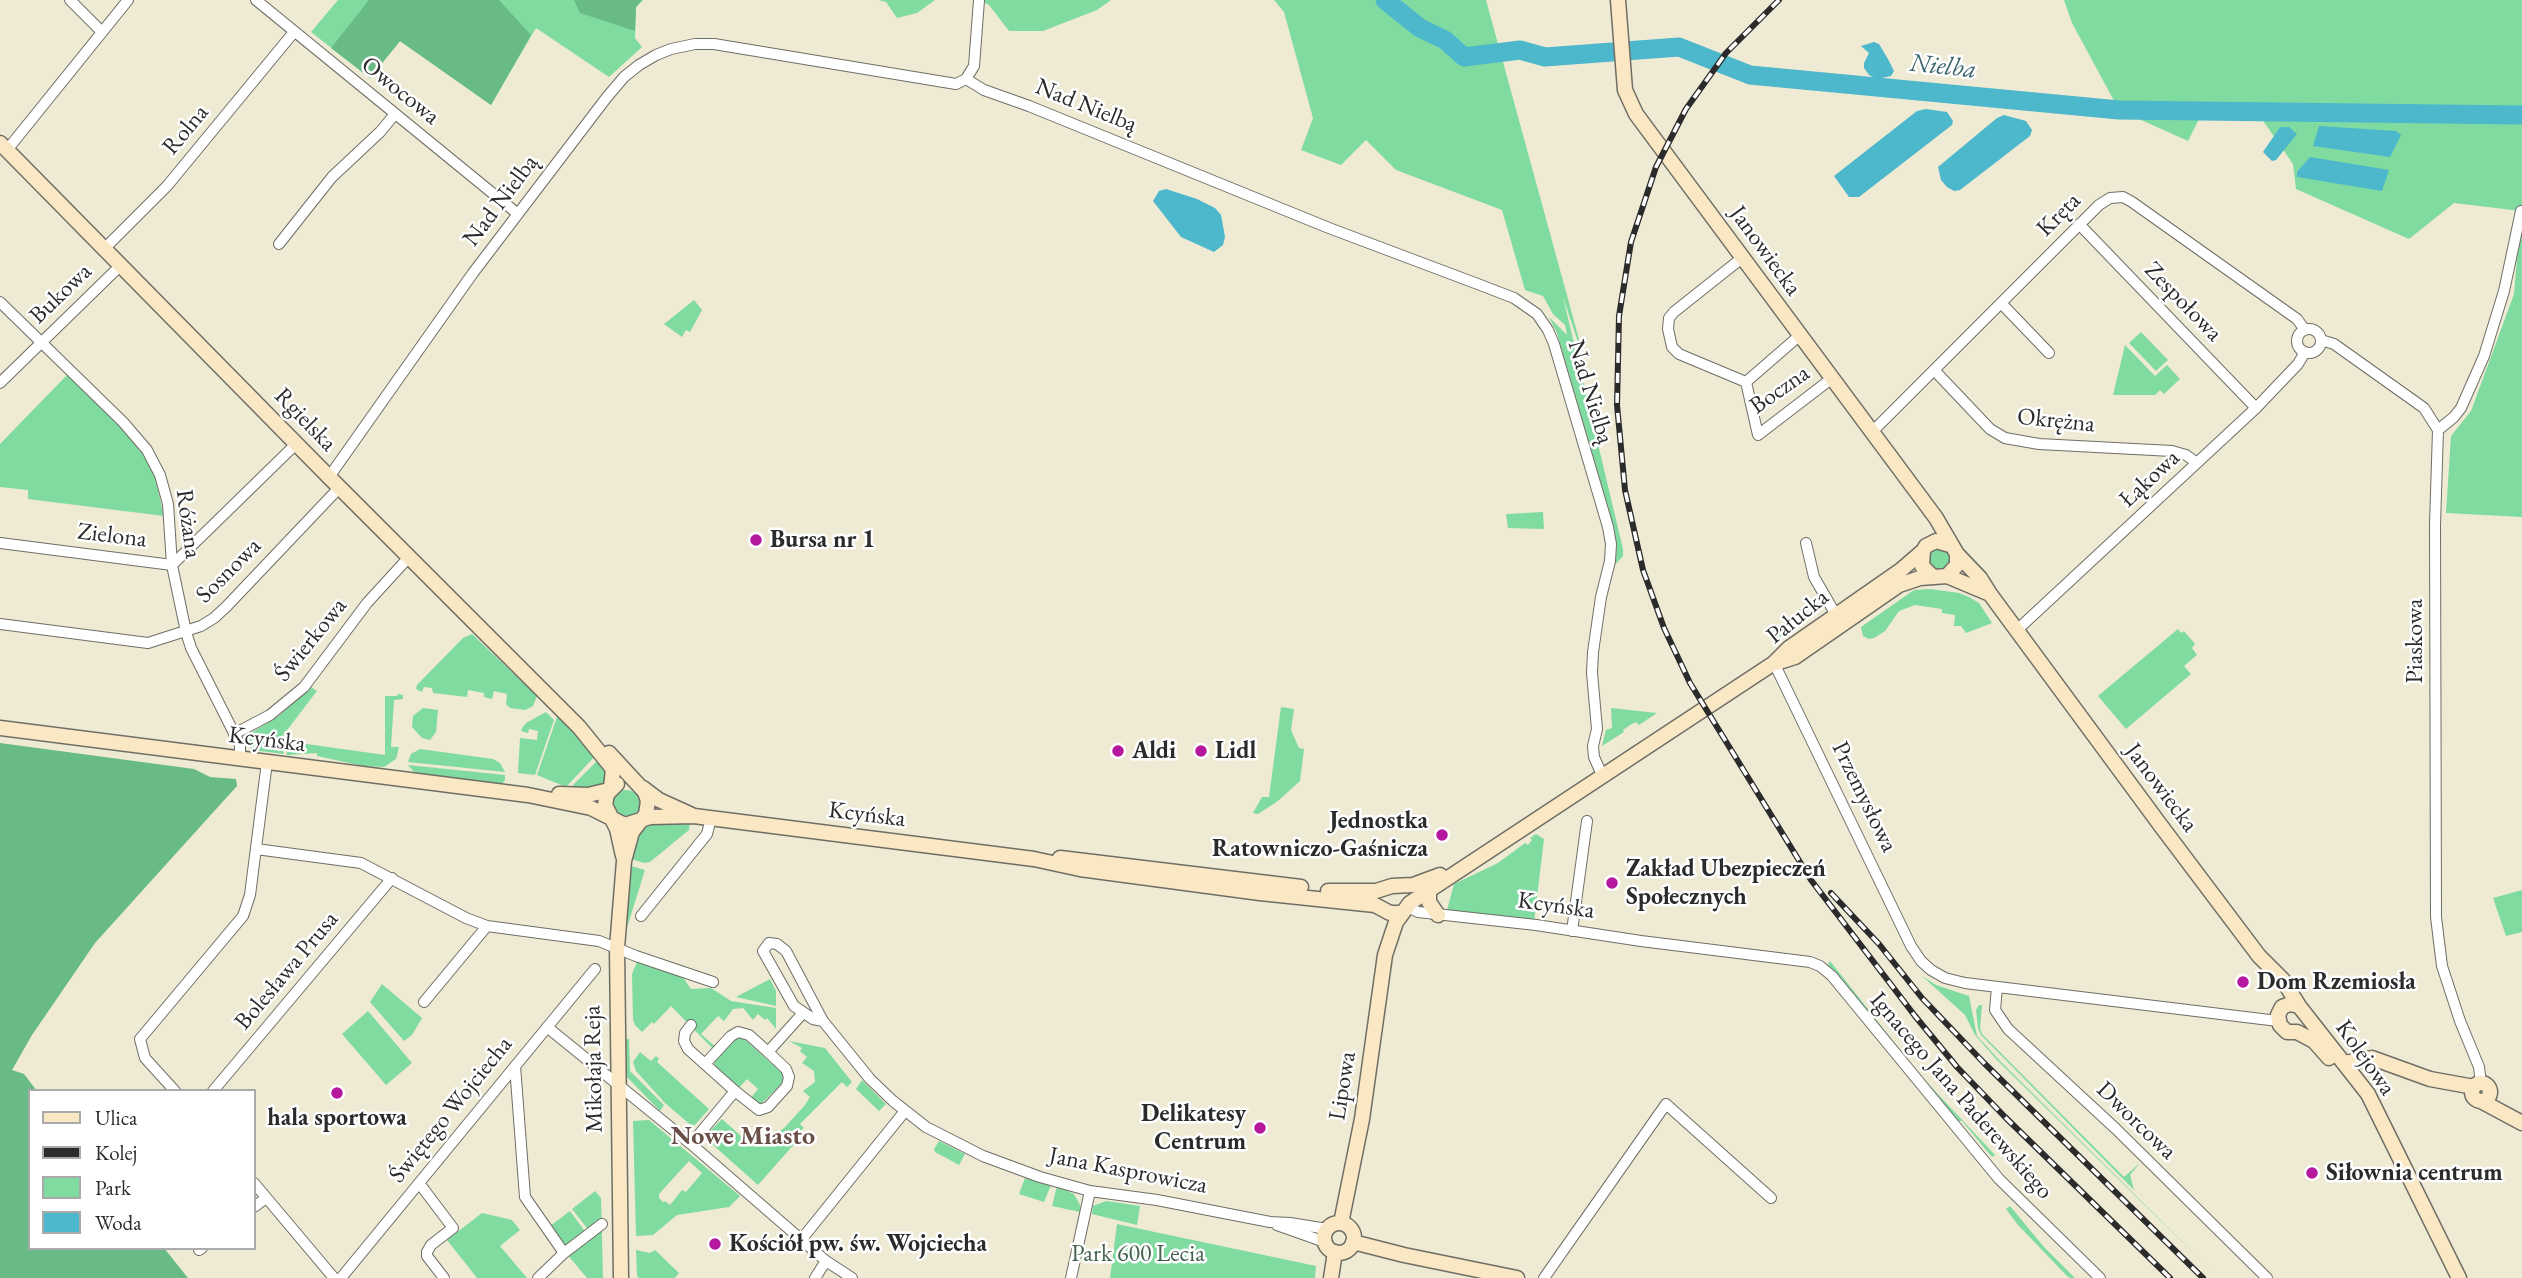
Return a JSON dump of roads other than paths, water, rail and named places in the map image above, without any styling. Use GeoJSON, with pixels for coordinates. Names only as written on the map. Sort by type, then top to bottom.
{"type":"FeatureCollection","features":[{"type":"Feature","properties":{"kind":"street"},"geometry":{"type":"LineString","coordinates":[[70,0],[102,32]]}},
{"type":"Feature","properties":{"kind":"street"},"geometry":{"type":"LineString","coordinates":[[4,146],[128,0]]}},
{"type":"Feature","properties":{"kind":"street","name":"Owocowa"},"geometry":{"type":"LineString","coordinates":[[256,0],[518,214]]}},
{"type":"Feature","properties":{"kind":"street"},"geometry":{"type":"LineString","coordinates":[[966,79],[974,66],[979,0]]}},
{"type":"Feature","properties":{"kind":"street","name":"Janowiecka"},"geometry":{"type":"LineString","coordinates":[[1618,0],[1627,96],[1636,114],[1936,518],[1954,549],[1980,578],[2259,956],[2277,986],[2297,1009]]}},
{"type":"Feature","properties":{"kind":"street","name":"Rolna"},"geometry":{"type":"LineString","coordinates":[[104,249],[167,186],[294,32]]}},
{"type":"Feature","properties":{"kind":"street","name":"Nad Nielbą"},"geometry":{"type":"LineString","coordinates":[[334,482],[473,273],[618,83],[648,59],[671,49],[695,44],[714,44],[947,84],[956,84],[966,79],[984,90],[1329,228],[1514,298],[1537,314],[1554,344],[1611,544],[1592,663],[1598,729],[1593,746],[1594,757],[1602,775]]}},
{"type":"Feature","properties":{"kind":"street"},"geometry":{"type":"LineString","coordinates":[[279,244],[332,177],[380,132],[395,114]]}},
{"type":"Feature","properties":{"kind":"street","name":"Rgielska"},"geometry":{"type":"LineString","coordinates":[[4,146],[296,444],[640,786]]}},
{"type":"Feature","properties":{"kind":"street","name":"Kręta"},"geometry":{"type":"LineString","coordinates":[[1871,433],[2079,224],[2104,201],[2116,197],[2123,198],[2297,319],[2305,330]]}},
{"type":"Feature","properties":{"kind":"street"},"geometry":{"type":"LineString","coordinates":[[2321,340],[2316,350],[2305,352],[2297,343],[2299,335],[2305,330],[2315,331],[2321,340],[2334,344],[2424,408],[2438,430],[2461,408],[2484,356],[2504,291],[2521,211]]}},
{"type":"Feature","properties":{"kind":"street","name":"Zespołowa"},"geometry":{"type":"LineString","coordinates":[[2079,224],[2256,408]]}},
{"type":"Feature","properties":{"kind":"street","name":"Boczna"},"geometry":{"type":"LineString","coordinates":[[1742,258],[1669,318],[1668,329],[1672,347],[1679,354],[1746,382],[1758,435],[1831,379]]}},
{"type":"Feature","properties":{"kind":"street","name":"Bukowa"},"geometry":{"type":"LineString","coordinates":[[0,383],[121,265]]}},
{"type":"Feature","properties":{"kind":"street","name":"Różana"},"geometry":{"type":"LineString","coordinates":[[0,302],[123,422],[147,450],[160,475],[168,504],[172,565],[186,632],[191,648],[240,745],[240,759]]}},
{"type":"Feature","properties":{"kind":"street"},"geometry":{"type":"LineString","coordinates":[[2001,303],[2049,353]]}},
{"type":"Feature","properties":{"kind":"street"},"geometry":{"type":"LineString","coordinates":[[1746,382],[1799,336]]}},
{"type":"Feature","properties":{"kind":"street","name":"Łąkowa"},"geometry":{"type":"LineString","coordinates":[[2017,631],[2256,408],[2298,364],[2305,352]]}},
{"type":"Feature","properties":{"kind":"street","name":"Okrężna"},"geometry":{"type":"LineString","coordinates":[[1934,370],[1990,429],[2005,438],[2039,444],[2172,451],[2186,455],[2197,463]]}},
{"type":"Feature","properties":{"kind":"street","name":"Piaskowa"},"geometry":{"type":"LineString","coordinates":[[2438,430],[2435,523],[2436,917],[2442,966],[2479,1067],[2480,1093]]}},
{"type":"Feature","properties":{"kind":"street","name":"Zielona"},"geometry":{"type":"LineString","coordinates":[[0,543],[172,565],[296,444]]}},
{"type":"Feature","properties":{"kind":"street","name":"Sosnowa"},"geometry":{"type":"LineString","coordinates":[[0,624],[148,643],[186,632],[214,618],[334,482]]}},
{"type":"Feature","properties":{"kind":"street"},"geometry":{"type":"LineString","coordinates":[[1927,509],[1930,525],[1922,566],[1940,576],[1990,594]]}},
{"type":"Feature","properties":{"kind":"street"},"geometry":{"type":"LineString","coordinates":[[1924,549],[1936,541],[1954,549],[1957,565],[1940,576]]}},
{"type":"Feature","properties":{"kind":"street"},"geometry":{"type":"LineString","coordinates":[[1806,543],[1814,577],[1836,615]]}},
{"type":"Feature","properties":{"kind":"street","name":"Pałucka"},"geometry":{"type":"LineString","coordinates":[[1774,663],[1789,648],[1901,570],[1924,549]]}},
{"type":"Feature","properties":{"kind":"street","name":"Świerkowa"},"geometry":{"type":"LineString","coordinates":[[234,734],[270,715],[304,687],[381,586],[409,557]]}},
{"type":"Feature","properties":{"kind":"street","name":"Pałucka"},"geometry":{"type":"LineString","coordinates":[[1774,663],[1795,657],[1891,590],[1914,579],[1940,576]]}},
{"type":"Feature","properties":{"kind":"street"},"geometry":{"type":"LineString","coordinates":[[1458,870],[1403,887],[1392,886],[1386,889],[1382,896],[1384,908],[1394,914],[1407,908],[1429,889],[1774,663]]}},
{"type":"Feature","properties":{"kind":"street","name":"Przemysłowa"},"geometry":{"type":"LineString","coordinates":[[1774,663],[1915,953],[1926,966],[1945,978],[1965,984],[2278,1021]]}},
{"type":"Feature","properties":{"kind":"street","name":"Rgielska"},"geometry":{"type":"LineString","coordinates":[[579,727],[613,769],[610,789]]}},
{"type":"Feature","properties":{"kind":"street","name":"Kcyńska"},"geometry":{"type":"LineString","coordinates":[[0,728],[528,795],[591,808],[612,820]]}},
{"type":"Feature","properties":{"kind":"street"},"geometry":{"type":"LineString","coordinates":[[173,1089],[145,1058],[140,1039],[248,907],[267,762]]}},
{"type":"Feature","properties":{"kind":"street"},"geometry":{"type":"LineString","coordinates":[[624,782],[640,786],[649,805],[646,814],[639,821],[625,825],[612,820],[605,805],[610,789],[624,782]]}},
{"type":"Feature","properties":{"kind":"street","name":"Kcyńska"},"geometry":{"type":"LineString","coordinates":[[640,786],[660,800],[694,816]]}},
{"type":"Feature","properties":{"kind":"street","name":"Kcyńska"},"geometry":{"type":"LineString","coordinates":[[528,795],[588,795],[610,789]]}},
{"type":"Feature","properties":{"kind":"street","name":"Kcyńska"},"geometry":{"type":"LineString","coordinates":[[639,821],[650,817],[694,816],[1034,859],[1080,869],[1384,908]]}},
{"type":"Feature","properties":{"kind":"street"},"geometry":{"type":"LineString","coordinates":[[641,916],[707,834],[711,818]]}},
{"type":"Feature","properties":{"kind":"street","name":"Mikołaja Reja"},"geometry":{"type":"LineString","coordinates":[[612,820],[617,829],[624,860]]}},
{"type":"Feature","properties":{"kind":"street","name":"Mikołaja Reja"},"geometry":{"type":"LineString","coordinates":[[621,1278],[617,948],[624,860],[629,841],[639,821]]}},
{"type":"Feature","properties":{"kind":"street"},"geometry":{"type":"LineString","coordinates":[[1572,931],[1587,821]]}},
{"type":"Feature","properties":{"kind":"street"},"geometry":{"type":"LineString","coordinates":[[256,849],[347,859],[370,865],[466,918],[486,926],[599,941],[713,982]]}},
{"type":"Feature","properties":{"kind":"street","name":"Kcyńska"},"geometry":{"type":"LineString","coordinates":[[1034,859],[1082,859],[1327,891],[1386,889]]}},
{"type":"Feature","properties":{"kind":"street","name":"Bolesława Prusa"},"geometry":{"type":"LineString","coordinates":[[215,1089],[392,878]]}},
{"type":"Feature","properties":{"kind":"street"},"geometry":{"type":"LineString","coordinates":[[1403,887],[1410,895],[1407,908]]}},
{"type":"Feature","properties":{"kind":"street"},"geometry":{"type":"LineString","coordinates":[[1429,889],[1429,902],[1438,915]]}},
{"type":"Feature","properties":{"kind":"street","name":"Lipowa"},"geometry":{"type":"LineString","coordinates":[[1342,1223],[1362,1119],[1385,955],[1384,908]]}},
{"type":"Feature","properties":{"kind":"street","name":"Kcyńska"},"geometry":{"type":"LineString","coordinates":[[1407,908],[1438,915],[1810,962],[1823,968]]}},
{"type":"Feature","properties":{"kind":"street","name":"Lipowa"},"geometry":{"type":"LineString","coordinates":[[1385,955],[1396,922],[1407,908]]}},
{"type":"Feature","properties":{"kind":"street"},"geometry":{"type":"LineString","coordinates":[[424,1002],[486,926]]}},
{"type":"Feature","properties":{"kind":"street","name":"Jana Kasprowicza"},"geometry":{"type":"LineString","coordinates":[[823,1021],[794,1006],[766,957],[764,948],[769,943],[778,944],[786,951],[823,1021],[870,1079],[905,1111],[935,1132],[983,1156],[1040,1177],[1090,1191],[1150,1198],[1270,1222],[1290,1223],[1329,1241]]}},
{"type":"Feature","properties":{"kind":"street","name":"Ignacego Jana Paderewskiego"},"geometry":{"type":"LineString","coordinates":[[1823,968],[1991,1169],[2100,1278]]}},
{"type":"Feature","properties":{"kind":"street","name":"Świętego Wojciecha"},"geometry":{"type":"LineString","coordinates":[[341,1278],[595,969]]}},
{"type":"Feature","properties":{"kind":"street","name":"Dworcowa"},"geometry":{"type":"LineString","coordinates":[[1997,987],[1995,1010],[2008,1029],[2125,1137],[2267,1278]]}},
{"type":"Feature","properties":{"kind":"street"},"geometry":{"type":"LineString","coordinates":[[2297,1009],[2304,1026],[2297,1032],[2287,1032],[2278,1021],[2279,1012],[2297,1009]]}},
{"type":"Feature","properties":{"kind":"street","name":"Kolejowa"},"geometry":{"type":"LineString","coordinates":[[2297,1009],[2344,1063],[2352,1080]]}},
{"type":"Feature","properties":{"kind":"street"},"geometry":{"type":"LineString","coordinates":[[768,1052],[803,1013]]}},
{"type":"Feature","properties":{"kind":"street"},"geometry":{"type":"LineString","coordinates":[[691,1026],[685,1032],[684,1041],[688,1049],[735,1091],[759,1110],[768,1107],[787,1086],[789,1077],[786,1069],[749,1035],[738,1032],[705,1064]]}},
{"type":"Feature","properties":{"kind":"street"},"geometry":{"type":"LineString","coordinates":[[547,1027],[691,1144],[826,1261],[852,1278]]}},
{"type":"Feature","properties":{"kind":"street","name":"Kolejowa"},"geometry":{"type":"LineString","coordinates":[[2297,1032],[2314,1041],[2368,1094],[2459,1278]]}},
{"type":"Feature","properties":{"kind":"street"},"geometry":{"type":"LineString","coordinates":[[2344,1063],[2372,1058],[2430,1079],[2446,1088],[2480,1093],[2522,1121]]}},
{"type":"Feature","properties":{"kind":"street"},"geometry":{"type":"LineString","coordinates":[[2352,1080],[2371,1066],[2389,1065]]}},
{"type":"Feature","properties":{"kind":"street"},"geometry":{"type":"LineString","coordinates":[[515,1066],[525,1197],[564,1253]]}},
{"type":"Feature","properties":{"kind":"street"},"geometry":{"type":"LineString","coordinates":[[691,1144],[735,1091]]}},
{"type":"Feature","properties":{"kind":"street"},"geometry":{"type":"LineString","coordinates":[[1544,1278],[1666,1104],[1771,1198]]}},
{"type":"Feature","properties":{"kind":"street"},"geometry":{"type":"LineString","coordinates":[[801,1240],[905,1111]]}},
{"type":"Feature","properties":{"kind":"street"},"geometry":{"type":"LineString","coordinates":[[419,1183],[453,1228],[431,1245],[427,1252],[427,1256],[444,1278]]}},
{"type":"Feature","properties":{"kind":"street"},"geometry":{"type":"LineString","coordinates":[[256,1186],[334,1278]]}},
{"type":"Feature","properties":{"kind":"street"},"geometry":{"type":"LineString","coordinates":[[1071,1278],[1090,1191]]}},
{"type":"Feature","properties":{"kind":"street"},"geometry":{"type":"LineString","coordinates":[[256,1206],[266,1198]]}},
{"type":"Feature","properties":{"kind":"street"},"geometry":{"type":"LineString","coordinates":[[1329,1241],[1345,1251],[1353,1242],[1353,1232],[1342,1223],[1333,1224],[1329,1241],[1331,1278]]}},
{"type":"Feature","properties":{"kind":"street"},"geometry":{"type":"LineString","coordinates":[[538,1278],[564,1253],[602,1224]]}},
{"type":"Feature","properties":{"kind":"street"},"geometry":{"type":"LineString","coordinates":[[1353,1242],[1517,1278]]}},
{"type":"Feature","properties":{"kind":"street"},"geometry":{"type":"LineString","coordinates":[[815,1278],[826,1261]]}},
{"type":"Feature","properties":{"kind":"water"},"geometry":{"type":"Polygon","coordinates":[[[1874,42],[1879,44],[1894,71],[1891,76],[1877,79],[1869,75],[1864,68],[1869,53],[1861,46],[1874,42]]]}},
{"type":"Feature","properties":{"kind":"water"},"geometry":{"type":"Polygon","coordinates":[[[1926,109],[1947,112],[1953,121],[1952,125],[1859,197],[1849,197],[1834,176],[1917,111],[1926,109]]]}},
{"type":"Feature","properties":{"kind":"water"},"geometry":{"type":"Polygon","coordinates":[[[2004,115],[2026,121],[2032,130],[2030,136],[1960,190],[1954,191],[1947,187],[1941,180],[1938,167],[2004,115]]]}},
{"type":"Feature","properties":{"kind":"water"},"geometry":{"type":"Polygon","coordinates":[[[2319,126],[2396,131],[2401,135],[2390,157],[2313,146],[2319,126]]]}},
{"type":"Feature","properties":{"kind":"water"},"geometry":{"type":"Polygon","coordinates":[[[2280,127],[2289,127],[2297,134],[2276,160],[2272,161],[2263,152],[2280,127]]]}},
{"type":"Feature","properties":{"kind":"water"},"geometry":{"type":"Polygon","coordinates":[[[2310,157],[2389,170],[2382,191],[2297,177],[2297,172],[2310,157]]]}},
{"type":"Feature","properties":{"kind":"water"},"geometry":{"type":"Polygon","coordinates":[[[1166,189],[1215,208],[1221,215],[1225,237],[1223,245],[1214,252],[1181,237],[1153,201],[1159,191],[1166,189]]]}},
{"type":"Feature","properties":{"kind":"waterway","name":"Nielba"},"geometry":{"type":"LineString","coordinates":[[1385,0],[1420,28],[1445,40],[1464,57],[1520,50],[1545,57],[1679,47],[1750,75],[2119,110],[2522,115]]}},
{"type":"Feature","properties":{"kind":"railway"},"geometry":{"type":"LineString","coordinates":[[1779,0],[1726,53],[1686,109],[1656,167],[1631,242],[1619,316],[1617,405],[1625,490],[1643,570],[1664,628],[1690,683],[1811,880],[1957,1067],[2170,1278]]}},
{"type":"Feature","properties":{"kind":"railway"},"geometry":{"type":"LineString","coordinates":[[1831,893],[1879,944],[1922,998],[1984,1063],[2203,1278]]}},
{"type":"Feature","properties":{"kind":"place","name":"Bursa nr 1"},"geometry":{"type":"Point","coordinates":[756,540]}},
{"type":"Feature","properties":{"kind":"place","name":"Aldi"},"geometry":{"type":"Point","coordinates":[1118,751]}},
{"type":"Feature","properties":{"kind":"place","name":"Lidl"},"geometry":{"type":"Point","coordinates":[1201,751]}},
{"type":"Feature","properties":{"kind":"place","name":"Jednostka Ratowniczo-Gaśnicza"},"geometry":{"type":"Point","coordinates":[1442,835]}},
{"type":"Feature","properties":{"kind":"place","name":"Zakład Ubezpieczeń Społecznych"},"geometry":{"type":"Point","coordinates":[1612,883]}},
{"type":"Feature","properties":{"kind":"place","name":"Dom Rzemiosła"},"geometry":{"type":"Point","coordinates":[2243,982]}},
{"type":"Feature","properties":{"kind":"place","name":"hala sportowa"},"geometry":{"type":"Point","coordinates":[337,1093]}},
{"type":"Feature","properties":{"kind":"place","name":"Delikatesy Centrum"},"geometry":{"type":"Point","coordinates":[1260,1128]}},
{"type":"Feature","properties":{"kind":"place","name":"Siłownia centrum"},"geometry":{"type":"Point","coordinates":[2312,1173]}},
{"type":"Feature","properties":{"kind":"place","name":"Kościół pw. św. Wojciecha"},"geometry":{"type":"Point","coordinates":[715,1244]}},
{"type":"Feature","properties":{"kind":"district","name":"Nowe Miasto"},"geometry":{"type":"Point","coordinates":[743,1137]}},
{"type":"Feature","properties":{"kind":"park label","name":"Park 600 Lecia"},"geometry":{"type":"Point","coordinates":[1138,1254]}}]}
